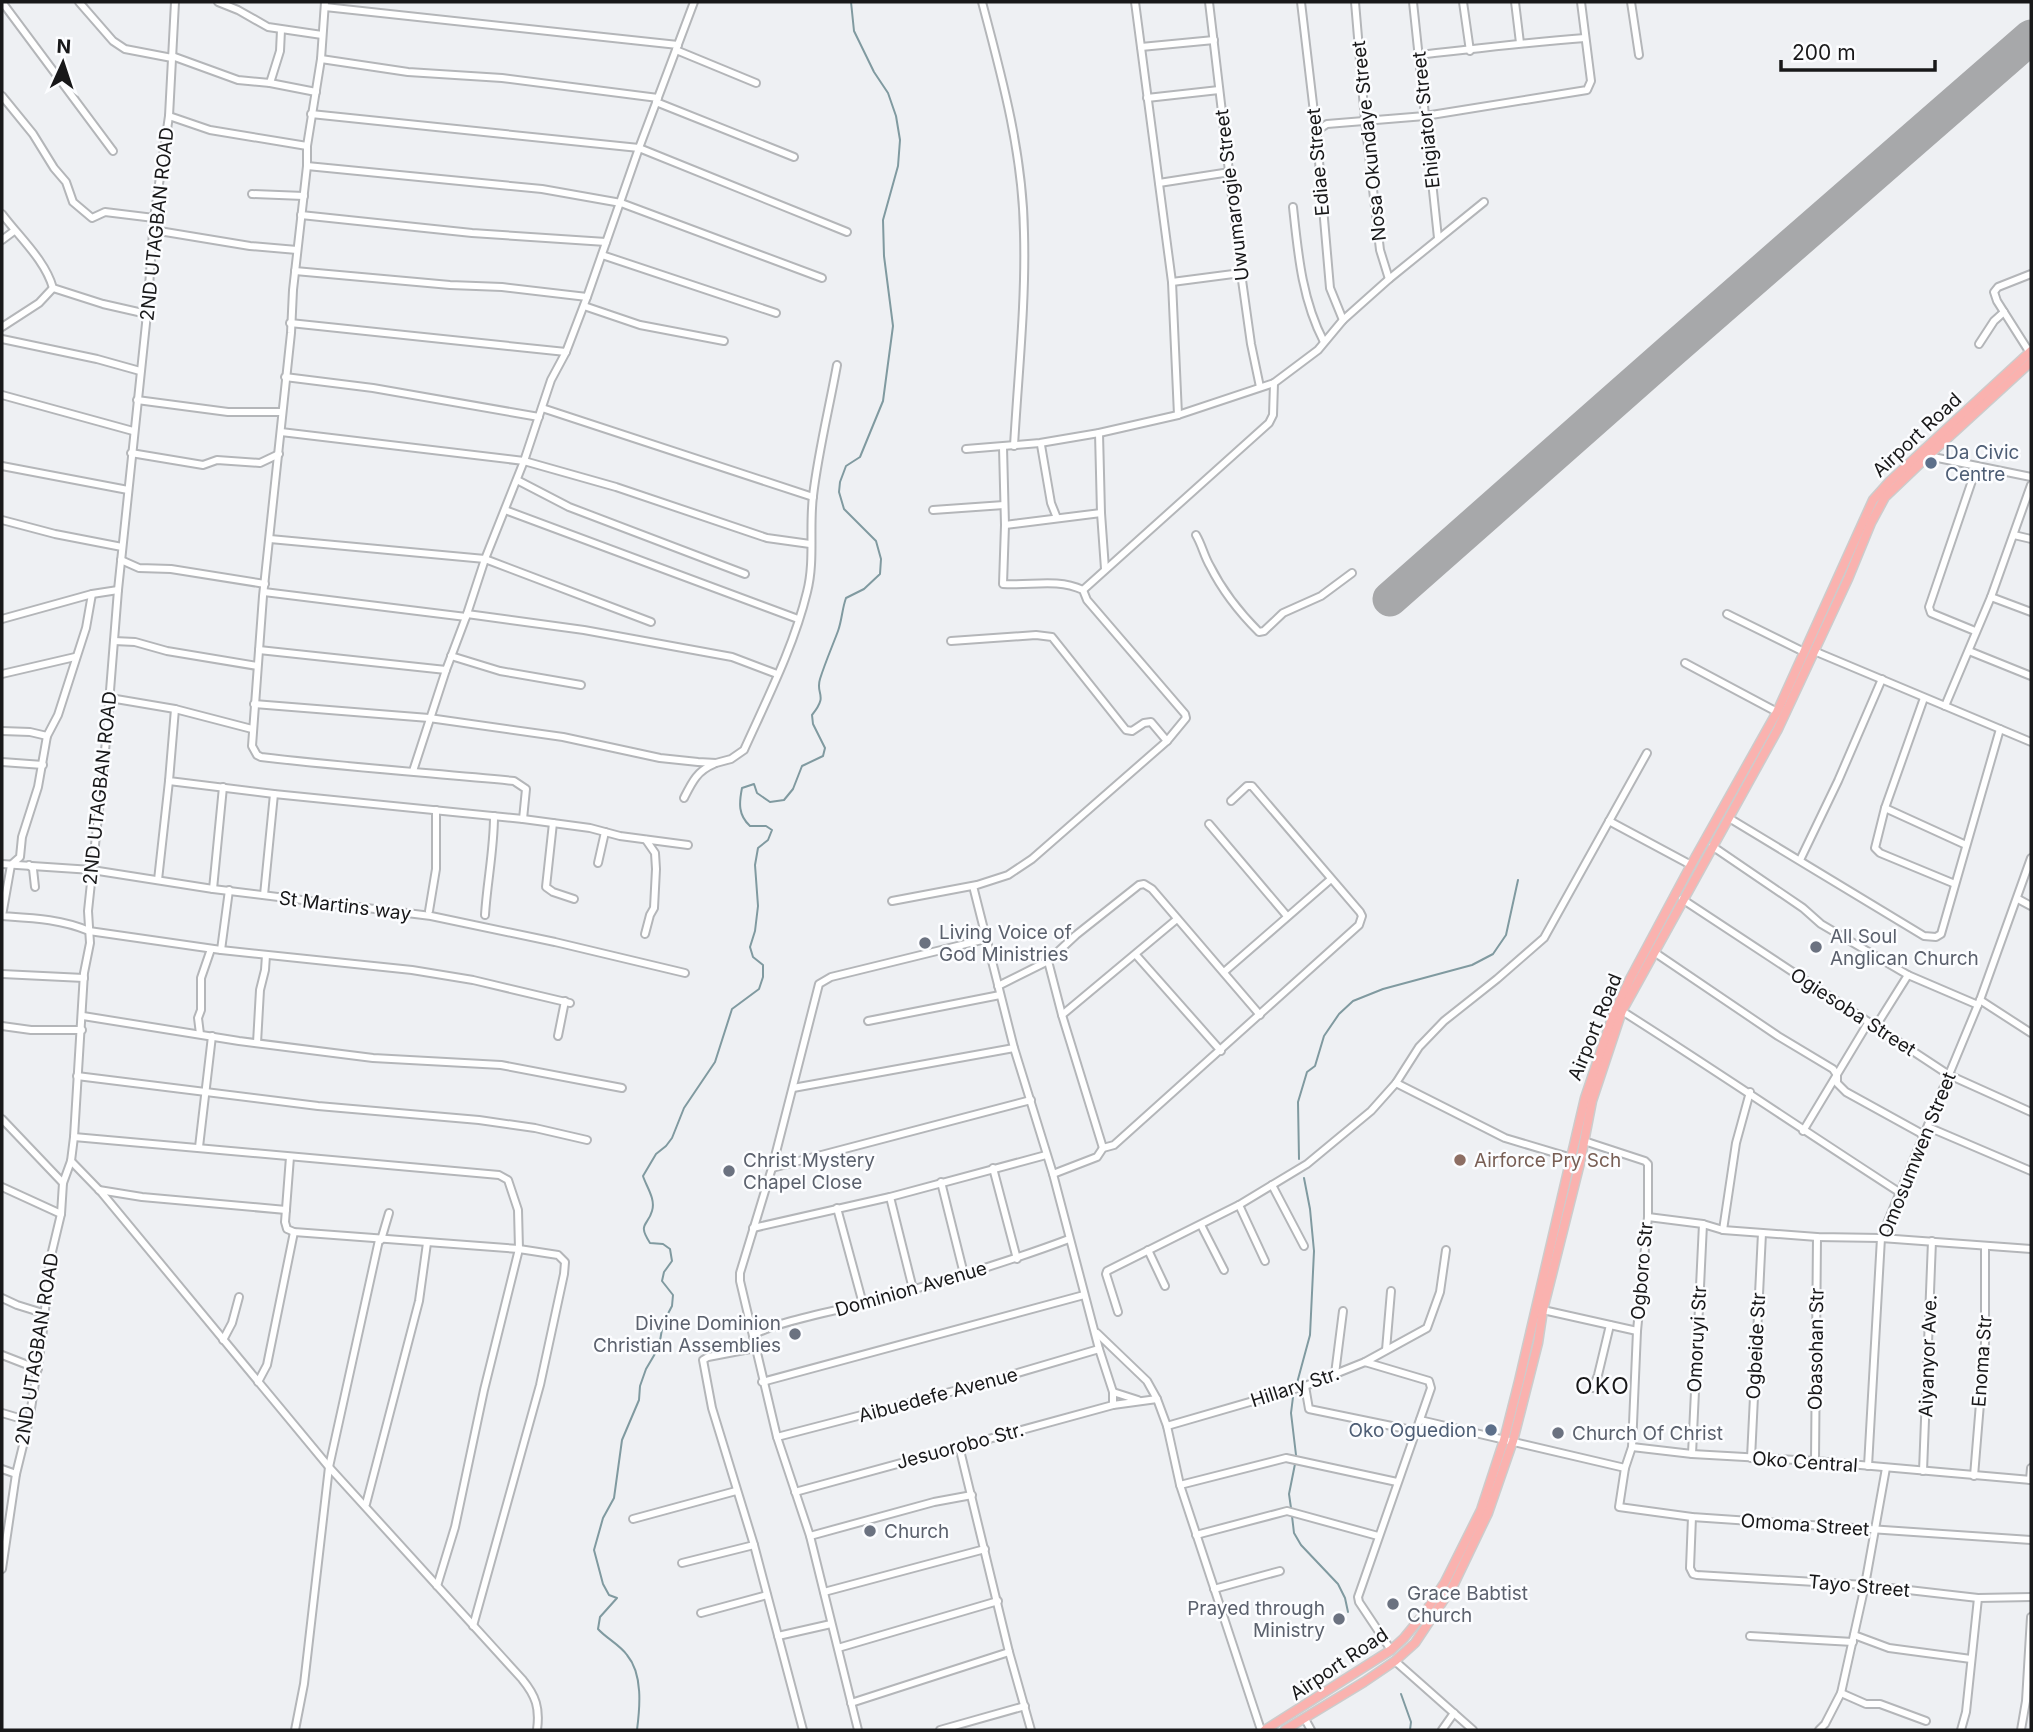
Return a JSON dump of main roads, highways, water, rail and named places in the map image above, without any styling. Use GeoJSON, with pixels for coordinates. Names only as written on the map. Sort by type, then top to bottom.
{"type":"FeatureCollection","features":[{"type":"Feature","properties":{"kind":"main road","name":"Airport Road"},"geometry":{"type":"LineString","coordinates":[[1285,1730],[1395,1661],[1415,1643],[1453,1586],[1488,1513],[1538,1343],[1543,1310],[1595,1091],[1622,1011],[1777,729],[1879,508],[1893,488],[2031,355]]}},
{"type":"Feature","properties":{"kind":"main road","name":"Airport Road"},"geometry":{"type":"LineString","coordinates":[[1263,1730],[1391,1650],[1426,1611],[1445,1583],[1481,1510],[1508,1440],[1588,1085],[1630,979],[1777,712],[1873,500],[1890,481],[2003,382]]}},
{"type":"Feature","properties":{"kind":"waterway"},"geometry":{"type":"LineString","coordinates":[[637,1730],[639,1701],[636,1672],[624,1651],[598,1629],[600,1617],[617,1598],[609,1595],[603,1584],[594,1550],[603,1518],[614,1498],[622,1440],[639,1400],[640,1386],[646,1369],[659,1347],[663,1323],[672,1306],[673,1295],[662,1281],[664,1272],[672,1261],[670,1249],[663,1244],[650,1243],[644,1232],[653,1206],[643,1176],[656,1154],[672,1138],[684,1108],[715,1062],[732,1009],[759,989],[763,977],[763,965],[753,957],[750,947],[758,906],[755,865],[758,848],[768,840],[772,830],[766,826],[750,826],[743,818],[740,808],[742,788],[754,784],[757,793],[770,802],[784,800],[793,789],[802,766],[823,756],[825,748],[813,724],[812,715],[821,699],[820,679],[839,627],[846,598],[864,589],[880,574],[881,559],[876,541],[844,509],[839,492],[846,466],[860,457],[883,401],[893,326],[884,256],[883,220],[898,166],[900,140],[888,93],[874,72],[854,31],[851,2]]}},
{"type":"Feature","properties":{"kind":"waterway"},"geometry":{"type":"LineString","coordinates":[[1299,1159],[1298,1102],[1307,1072],[1315,1066],[1324,1036],[1339,1014],[1353,1001],[1383,989],[1472,965],[1493,954],[1506,935],[1518,880]]}},
{"type":"Feature","properties":{"kind":"waterway"},"geometry":{"type":"LineString","coordinates":[[1297,1383],[1310,1335],[1314,1251],[1304,1178]]}},
{"type":"Feature","properties":{"kind":"waterway"},"geometry":{"type":"LineString","coordinates":[[1293,1397],[1291,1413],[1296,1455]]}},
{"type":"Feature","properties":{"kind":"waterway"},"geometry":{"type":"LineString","coordinates":[[1291,1508],[1289,1494],[1295,1464]]}},
{"type":"Feature","properties":{"kind":"waterway"},"geometry":{"type":"LineString","coordinates":[[1292,1516],[1294,1533],[1301,1545],[1338,1584],[1348,1612]]}},
{"type":"Feature","properties":{"kind":"waterway"},"geometry":{"type":"LineString","coordinates":[[1401,1694],[1411,1722],[1410,1730]]}},
{"type":"Feature","properties":{"kind":"place","name":"Da Civic Centre"},"geometry":{"type":"Point","coordinates":[1931,463]}},
{"type":"Feature","properties":{"kind":"place","name":"Living Voice of God Ministries"},"geometry":{"type":"Point","coordinates":[925,943]}},
{"type":"Feature","properties":{"kind":"place","name":"All Soul Anglican Church"},"geometry":{"type":"Point","coordinates":[1816,947]}},
{"type":"Feature","properties":{"kind":"place","name":"Airforce Pry Sch"},"geometry":{"type":"Point","coordinates":[1460,1160]}},
{"type":"Feature","properties":{"kind":"place","name":"Christ Mystery Chapel Close"},"geometry":{"type":"Point","coordinates":[729,1171]}},
{"type":"Feature","properties":{"kind":"place","name":"Divine Dominion Christian Assemblies"},"geometry":{"type":"Point","coordinates":[795,1334]}},
{"type":"Feature","properties":{"kind":"place","name":"Oko Oguedion"},"geometry":{"type":"Point","coordinates":[1491,1430]}},
{"type":"Feature","properties":{"kind":"place","name":"Church Of Christ"},"geometry":{"type":"Point","coordinates":[1558,1433]}},
{"type":"Feature","properties":{"kind":"place","name":"Church"},"geometry":{"type":"Point","coordinates":[870,1531]}},
{"type":"Feature","properties":{"kind":"place","name":"Grace Babtist Church"},"geometry":{"type":"Point","coordinates":[1393,1604]}},
{"type":"Feature","properties":{"kind":"place","name":"Prayed through Ministry"},"geometry":{"type":"Point","coordinates":[1339,1619]}},
{"type":"Feature","properties":{"kind":"district","name":"OKO"},"geometry":{"type":"Point","coordinates":[1603,1386]}}]}
